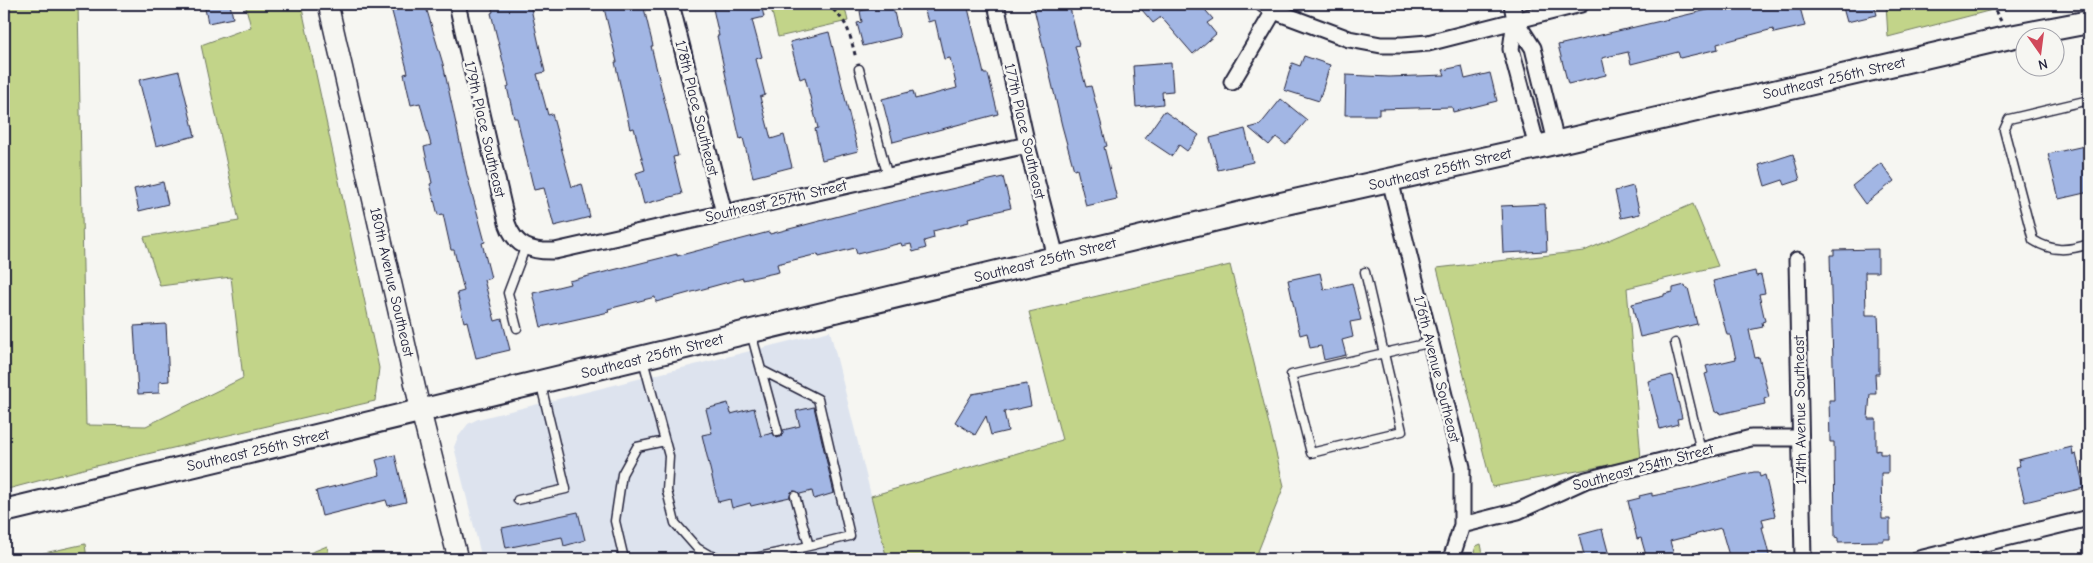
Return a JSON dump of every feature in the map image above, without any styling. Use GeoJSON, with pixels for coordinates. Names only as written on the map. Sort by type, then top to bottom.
{"type":"FeatureCollection","features":[{"type":"Feature","properties":{"kind":"main road","name":"Southeast 256th Street"},"geometry":{"type":"LineString","coordinates":[[4,511],[422,412],[1263,208],[1546,145],[2010,37],[2089,22]]}},
{"type":"Feature","properties":{"kind":"street","name":"180th Avenue Southeast"},"geometry":{"type":"LineString","coordinates":[[328,4],[422,412],[458,559]]}},
{"type":"Feature","properties":{"kind":"street","name":"179th Place Southeast"},"geometry":{"type":"LineString","coordinates":[[457,4],[507,224],[515,240],[526,248]]}},
{"type":"Feature","properties":{"kind":"street","name":"178th Place Southeast"},"geometry":{"type":"LineString","coordinates":[[671,4],[724,213]]}},
{"type":"Feature","properties":{"kind":"street","name":"177th Place Southeast"},"geometry":{"type":"LineString","coordinates":[[996,4],[1027,146],[1056,257]]}},
{"type":"Feature","properties":{"kind":"street"},"geometry":{"type":"LineString","coordinates":[[1512,4],[1516,20],[1533,48],[1546,145]]}},
{"type":"Feature","properties":{"kind":"street"},"geometry":{"type":"LineString","coordinates":[[1232,82],[1269,7],[1349,40],[1380,45],[1428,43],[1581,4]]}},
{"type":"Feature","properties":{"kind":"street"},"geometry":{"type":"LineString","coordinates":[[1516,20],[1511,49],[1546,145]]}},
{"type":"Feature","properties":{"kind":"street","name":"Southeast 257th Street"},"geometry":{"type":"LineString","coordinates":[[526,248],[540,252],[555,251],[1027,146]]}},
{"type":"Feature","properties":{"kind":"street","name":"176th Avenue Southeast"},"geometry":{"type":"LineString","coordinates":[[1390,180],[1429,343],[1462,467],[1462,525],[1451,559]]}},
{"type":"Feature","properties":{"kind":"street","name":"174th Avenue Southeast"},"geometry":{"type":"LineString","coordinates":[[1796,260],[1803,559]]}},
{"type":"Feature","properties":{"kind":"street","name":"Southeast 254th Street"},"geometry":{"type":"LineString","coordinates":[[1462,525],[1518,511],[1586,480],[1751,438],[1800,438]]}},
{"type":"Feature","properties":{"kind":"street"},"geometry":{"type":"LineString","coordinates":[[1919,559],[1973,553],[2089,518]]}},
{"type":"Feature","properties":{"kind":"lane"},"geometry":{"type":"LineString","coordinates":[[859,69],[888,176]]}},
{"type":"Feature","properties":{"kind":"lane"},"geometry":{"type":"LineString","coordinates":[[2089,100],[2009,119],[2004,130],[2033,240],[2044,247],[2055,250],[2069,250],[2089,244]]}},
{"type":"Feature","properties":{"kind":"lane"},"geometry":{"type":"LineString","coordinates":[[517,328],[508,293],[526,248]]}},
{"type":"Feature","properties":{"kind":"lane"},"geometry":{"type":"LineString","coordinates":[[1365,272],[1383,353],[1402,431],[1311,453],[1291,375],[1383,353],[1429,343]]}},
{"type":"Feature","properties":{"kind":"lane"},"geometry":{"type":"LineString","coordinates":[[751,331],[778,432]]}},
{"type":"Feature","properties":{"kind":"lane"},"geometry":{"type":"LineString","coordinates":[[1675,343],[1701,451]]}},
{"type":"Feature","properties":{"kind":"lane"},"geometry":{"type":"LineString","coordinates":[[642,358],[669,456],[668,491],[675,523],[697,548],[709,555],[725,559]]}},
{"type":"Feature","properties":{"kind":"lane"},"geometry":{"type":"LineString","coordinates":[[750,559],[850,536],[818,399],[761,370]]}},
{"type":"Feature","properties":{"kind":"lane"},"geometry":{"type":"LineString","coordinates":[[518,500],[566,489],[540,383]]}},
{"type":"Feature","properties":{"kind":"lane"},"geometry":{"type":"LineString","coordinates":[[624,559],[615,521],[622,474],[637,447],[665,441]]}},
{"type":"Feature","properties":{"kind":"lane"},"geometry":{"type":"LineString","coordinates":[[796,496],[809,546]]}},
{"type":"Feature","properties":{"kind":"path"},"geometry":{"type":"LineString","coordinates":[[826,4],[842,17],[847,25],[859,69]]}},
{"type":"Feature","properties":{"kind":"shaded area"},"geometry":{"type":"Polygon","coordinates":[[[830,331],[887,559],[482,559],[454,447],[458,437],[468,424],[478,419],[830,331]]]}},
{"type":"Feature","properties":{"kind":"green space"},"geometry":{"type":"Polygon","coordinates":[[[4,4],[78,4],[86,425],[146,426],[243,378],[231,277],[160,286],[144,237],[239,221],[201,45],[251,27],[245,4],[301,4],[379,368],[375,401],[87,468],[4,490],[4,4]]]}},
{"type":"Feature","properties":{"kind":"green space"},"geometry":{"type":"Polygon","coordinates":[[[770,4],[844,4],[848,21],[778,37],[770,4]]]}},
{"type":"Feature","properties":{"kind":"green space"},"geometry":{"type":"Polygon","coordinates":[[[1886,4],[2000,4],[2000,8],[1888,37],[1886,4]]]}},
{"type":"Feature","properties":{"kind":"green space"},"geometry":{"type":"Polygon","coordinates":[[[1693,204],[1718,266],[1627,288],[1641,459],[1492,487],[1437,268],[1584,251],[1693,204]]]}},
{"type":"Feature","properties":{"kind":"green space"},"geometry":{"type":"Polygon","coordinates":[[[1230,265],[1284,486],[1255,559],[887,559],[871,496],[1062,440],[1029,312],[1230,265]]]}},
{"type":"Feature","properties":{"kind":"green space"},"geometry":{"type":"Polygon","coordinates":[[[85,544],[87,559],[17,559],[85,544]]]}},
{"type":"Feature","properties":{"kind":"green space"},"geometry":{"type":"Polygon","coordinates":[[[1481,544],[1484,559],[1472,559],[1476,546],[1481,544]]]}},
{"type":"Feature","properties":{"kind":"green space"},"geometry":{"type":"Polygon","coordinates":[[[327,546],[330,559],[295,559],[327,546]]]}},
{"type":"Feature","properties":{"kind":"building"},"geometry":{"type":"Polygon","coordinates":[[[204,4],[230,4],[233,18],[208,23],[204,4]]]}},
{"type":"Feature","properties":{"kind":"building"},"geometry":{"type":"Polygon","coordinates":[[[390,4],[425,4],[443,64],[467,175],[485,242],[482,243],[491,278],[484,280],[495,321],[502,319],[510,350],[476,358],[467,321],[464,322],[457,293],[464,291],[454,250],[451,250],[443,214],[438,215],[430,184],[432,183],[424,147],[431,145],[420,103],[411,105],[404,74],[408,73],[390,4]]]}},
{"type":"Feature","properties":{"kind":"building"},"geometry":{"type":"Polygon","coordinates":[[[491,4],[530,4],[545,72],[537,74],[548,115],[552,114],[572,187],[582,184],[590,217],[554,226],[544,188],[534,190],[517,118],[514,118],[507,87],[509,86],[491,13],[493,12],[491,4]]]}},
{"type":"Feature","properties":{"kind":"building"},"geometry":{"type":"Polygon","coordinates":[[[603,4],[643,4],[653,46],[651,46],[678,156],[673,157],[682,194],[644,204],[636,173],[645,170],[634,128],[630,129],[603,4]]]}},
{"type":"Feature","properties":{"kind":"building"},"geometry":{"type":"Polygon","coordinates":[[[712,4],[761,4],[764,17],[752,20],[762,57],[756,59],[765,95],[760,97],[771,139],[784,135],[792,167],[753,177],[743,138],[740,139],[717,36],[719,36],[712,4]]]}},
{"type":"Feature","properties":{"kind":"building"},"geometry":{"type":"Polygon","coordinates":[[[892,4],[900,37],[863,46],[857,23],[862,22],[860,11],[892,4]]]}},
{"type":"Feature","properties":{"kind":"building"},"geometry":{"type":"Polygon","coordinates":[[[923,4],[967,4],[984,74],[988,74],[998,114],[893,142],[882,99],[913,91],[915,99],[957,88],[950,58],[944,59],[935,20],[928,22],[923,4]]]}},
{"type":"Feature","properties":{"kind":"building"},"geometry":{"type":"Polygon","coordinates":[[[1033,4],[1069,4],[1079,45],[1075,46],[1086,87],[1091,86],[1107,146],[1104,147],[1117,199],[1086,206],[1077,169],[1074,170],[1062,126],[1033,4]]]}},
{"type":"Feature","properties":{"kind":"building"},"geometry":{"type":"Polygon","coordinates":[[[1137,4],[1200,4],[1213,19],[1207,23],[1216,34],[1193,54],[1161,17],[1153,23],[1137,4]]]}},
{"type":"Feature","properties":{"kind":"building"},"geometry":{"type":"Polygon","coordinates":[[[1733,4],[1759,4],[1760,7],[1773,4],[1799,4],[1805,26],[1774,33],[1773,29],[1717,44],[1718,49],[1680,58],[1678,52],[1631,64],[1628,52],[1602,58],[1606,75],[1568,84],[1558,45],[1733,4]]]}},
{"type":"Feature","properties":{"kind":"building"},"geometry":{"type":"Polygon","coordinates":[[[1842,4],[1874,4],[1877,15],[1847,22],[1842,4]]]}},
{"type":"Feature","properties":{"kind":"building"},"geometry":{"type":"Polygon","coordinates":[[[829,32],[858,151],[822,160],[815,129],[818,128],[805,77],[800,79],[790,42],[829,32]]]}},
{"type":"Feature","properties":{"kind":"building"},"geometry":{"type":"Polygon","coordinates":[[[1304,56],[1330,65],[1319,101],[1284,90],[1292,63],[1300,66],[1304,56]]]}},
{"type":"Feature","properties":{"kind":"building"},"geometry":{"type":"Polygon","coordinates":[[[1171,63],[1173,91],[1162,92],[1163,104],[1136,107],[1133,66],[1171,63]]]}},
{"type":"Feature","properties":{"kind":"building"},"geometry":{"type":"Polygon","coordinates":[[[1462,66],[1465,79],[1490,73],[1497,101],[1453,112],[1452,107],[1379,109],[1379,115],[1345,115],[1346,75],[1389,77],[1445,75],[1443,70],[1462,66]]]}},
{"type":"Feature","properties":{"kind":"building"},"geometry":{"type":"Polygon","coordinates":[[[179,71],[195,136],[156,146],[139,80],[179,71]]]}},
{"type":"Feature","properties":{"kind":"building"},"geometry":{"type":"Polygon","coordinates":[[[1281,99],[1307,120],[1286,145],[1276,137],[1269,145],[1249,128],[1260,125],[1281,99]]]}},
{"type":"Feature","properties":{"kind":"building"},"geometry":{"type":"Polygon","coordinates":[[[1164,111],[1199,135],[1187,151],[1179,145],[1172,156],[1145,138],[1164,111]]]}},
{"type":"Feature","properties":{"kind":"building"},"geometry":{"type":"Polygon","coordinates":[[[1245,129],[1253,162],[1218,170],[1210,138],[1245,129]]]}},
{"type":"Feature","properties":{"kind":"building"},"geometry":{"type":"Polygon","coordinates":[[[2089,145],[2089,192],[2059,199],[2048,154],[2089,145]]]}},
{"type":"Feature","properties":{"kind":"building"},"geometry":{"type":"Polygon","coordinates":[[[1793,154],[1800,180],[1785,185],[1783,180],[1765,186],[1759,165],[1793,154]]]}},
{"type":"Feature","properties":{"kind":"building"},"geometry":{"type":"Polygon","coordinates":[[[1881,163],[1894,181],[1865,204],[1852,186],[1881,163]]]}},
{"type":"Feature","properties":{"kind":"building"},"geometry":{"type":"Polygon","coordinates":[[[1003,177],[1011,208],[968,218],[969,222],[933,231],[934,238],[924,241],[926,248],[913,252],[911,244],[902,246],[901,243],[857,254],[855,248],[819,257],[818,254],[777,264],[779,272],[743,280],[743,278],[656,302],[655,297],[608,309],[609,312],[541,327],[533,293],[570,284],[569,281],[1003,177]]]}},
{"type":"Feature","properties":{"kind":"building"},"geometry":{"type":"Polygon","coordinates":[[[163,182],[168,204],[139,211],[134,189],[163,182]]]}},
{"type":"Feature","properties":{"kind":"building"},"geometry":{"type":"Polygon","coordinates":[[[1633,186],[1640,214],[1621,218],[1615,191],[1633,186]]]}},
{"type":"Feature","properties":{"kind":"building"},"geometry":{"type":"Polygon","coordinates":[[[1545,204],[1547,251],[1503,253],[1501,206],[1545,204]]]}},
{"type":"Feature","properties":{"kind":"building"},"geometry":{"type":"Polygon","coordinates":[[[1878,249],[1878,272],[1865,272],[1866,315],[1878,315],[1879,338],[1879,374],[1875,374],[1876,394],[1870,394],[1868,419],[1876,419],[1876,451],[1880,450],[1880,454],[1888,454],[1888,473],[1881,473],[1882,519],[1890,519],[1890,539],[1883,539],[1883,541],[1838,542],[1838,538],[1835,537],[1834,442],[1830,442],[1829,400],[1834,400],[1830,255],[1834,255],[1834,250],[1878,249]]]}},
{"type":"Feature","properties":{"kind":"building"},"geometry":{"type":"Polygon","coordinates":[[[1755,271],[1756,276],[1761,275],[1765,293],[1759,294],[1765,321],[1762,322],[1763,327],[1749,330],[1755,358],[1759,357],[1769,397],[1764,399],[1765,404],[1720,414],[1719,411],[1715,412],[1705,374],[1708,373],[1706,366],[1736,359],[1730,335],[1727,335],[1713,281],[1755,271]]]}},
{"type":"Feature","properties":{"kind":"building"},"geometry":{"type":"Polygon","coordinates":[[[1320,273],[1324,290],[1352,283],[1361,320],[1350,322],[1353,337],[1342,340],[1346,355],[1324,360],[1321,346],[1310,348],[1307,333],[1300,335],[1288,280],[1320,273]]]}},
{"type":"Feature","properties":{"kind":"building"},"geometry":{"type":"Polygon","coordinates":[[[1685,285],[1688,288],[1697,324],[1640,337],[1632,304],[1664,296],[1664,294],[1673,292],[1673,288],[1685,285]]]}},
{"type":"Feature","properties":{"kind":"building"},"geometry":{"type":"Polygon","coordinates":[[[166,324],[169,381],[159,382],[159,393],[138,394],[134,326],[166,324]]]}},
{"type":"Feature","properties":{"kind":"building"},"geometry":{"type":"Polygon","coordinates":[[[1672,375],[1682,418],[1677,419],[1678,424],[1660,429],[1648,381],[1672,375]]]}},
{"type":"Feature","properties":{"kind":"building"},"geometry":{"type":"Polygon","coordinates":[[[1027,384],[1031,406],[1004,412],[1008,431],[991,435],[986,416],[975,435],[955,422],[972,394],[1027,384]]]}},
{"type":"Feature","properties":{"kind":"building"},"geometry":{"type":"Polygon","coordinates":[[[728,403],[731,414],[754,408],[761,436],[773,433],[777,438],[782,436],[783,430],[800,426],[796,411],[814,407],[834,493],[814,499],[812,491],[800,494],[794,491],[791,492],[790,497],[751,506],[750,503],[732,508],[730,499],[718,502],[702,435],[712,433],[706,409],[728,403]]]}},
{"type":"Feature","properties":{"kind":"building"},"geometry":{"type":"Polygon","coordinates":[[[2072,447],[2073,455],[2076,454],[2084,488],[2025,502],[2016,467],[2020,466],[2018,460],[2072,447]]]}},
{"type":"Feature","properties":{"kind":"building"},"geometry":{"type":"Polygon","coordinates":[[[395,455],[406,502],[388,506],[386,500],[322,516],[316,491],[380,475],[376,460],[395,455]]]}},
{"type":"Feature","properties":{"kind":"building"},"geometry":{"type":"Polygon","coordinates":[[[1759,472],[1760,477],[1765,475],[1775,516],[1762,519],[1764,527],[1762,527],[1770,559],[1730,559],[1721,528],[1670,541],[1675,559],[1647,559],[1641,538],[1637,539],[1628,501],[1652,493],[1652,496],[1688,489],[1759,472]]]}},
{"type":"Feature","properties":{"kind":"building"},"geometry":{"type":"Polygon","coordinates":[[[578,512],[585,540],[564,546],[562,537],[506,548],[502,528],[578,512]]]}},
{"type":"Feature","properties":{"kind":"building"},"geometry":{"type":"Polygon","coordinates":[[[1602,529],[1610,559],[1585,559],[1579,535],[1602,529]]]}}]}
